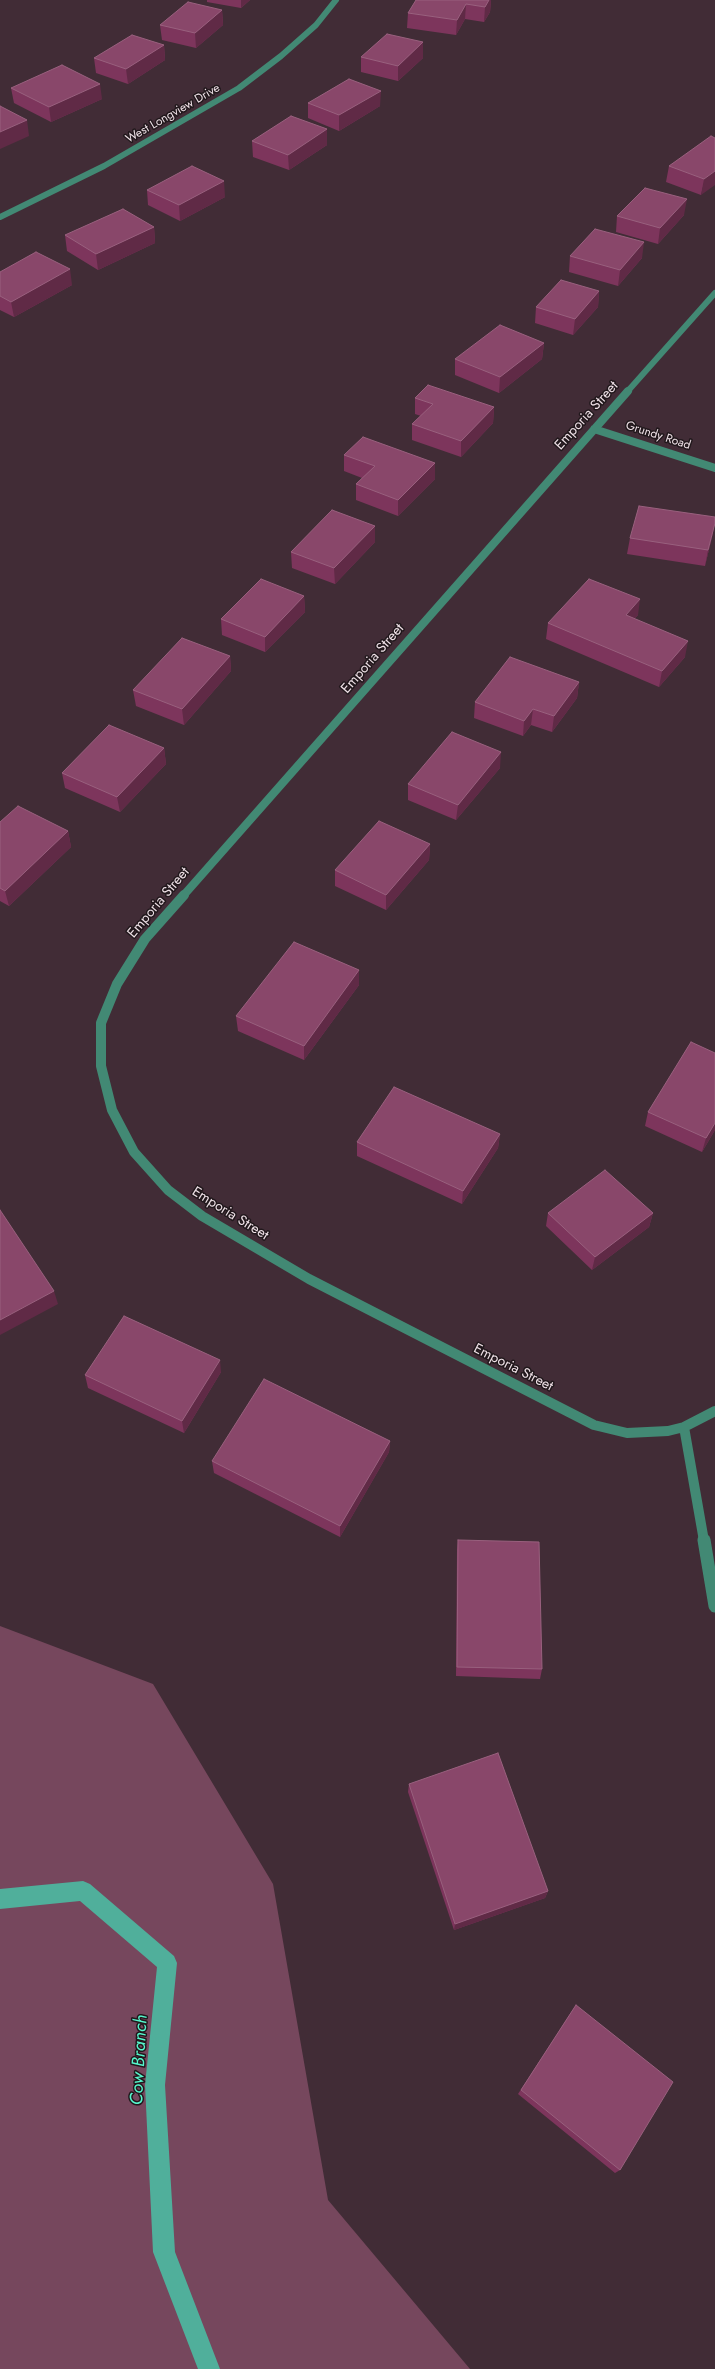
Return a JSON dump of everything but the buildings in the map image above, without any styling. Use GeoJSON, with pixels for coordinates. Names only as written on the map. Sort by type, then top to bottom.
{"type":"FeatureCollection","features":[{"type":"Feature","properties":{"kind":"street","name":"West Longview Drive"},"geometry":{"type":"LineString","coordinates":[[0,217],[104,166],[173,128],[238,88],[281,56],[316,24],[336,0]]}},
{"type":"Feature","properties":{"kind":"street","name":"Emporia Street"},"geometry":{"type":"LineString","coordinates":[[684,1427],[668,1431],[627,1433],[594,1425],[309,1279],[202,1216],[168,1190],[134,1152],[112,1110],[101,1066],[101,1023],[117,984],[145,939],[715,293]]}},
{"type":"Feature","properties":{"kind":"street","name":"Grundy Road"},"geometry":{"type":"LineString","coordinates":[[594,429],[715,468]]}},
{"type":"Feature","properties":{"kind":"street"},"geometry":{"type":"LineString","coordinates":[[715,1411],[684,1427],[715,1606]]}},
{"type":"Feature","properties":{"kind":"shaded area"},"geometry":{"type":"Polygon","coordinates":[[[0,1626],[153,1684],[273,1884],[328,2200],[470,2369],[0,2369],[0,1626]]]}},
{"type":"Feature","properties":{"kind":"waterway","name":"Cow Branch"},"geometry":{"type":"LineString","coordinates":[[0,1899],[83,1891],[167,1963],[155,2085],[164,2252],[209,2369]]}}]}
